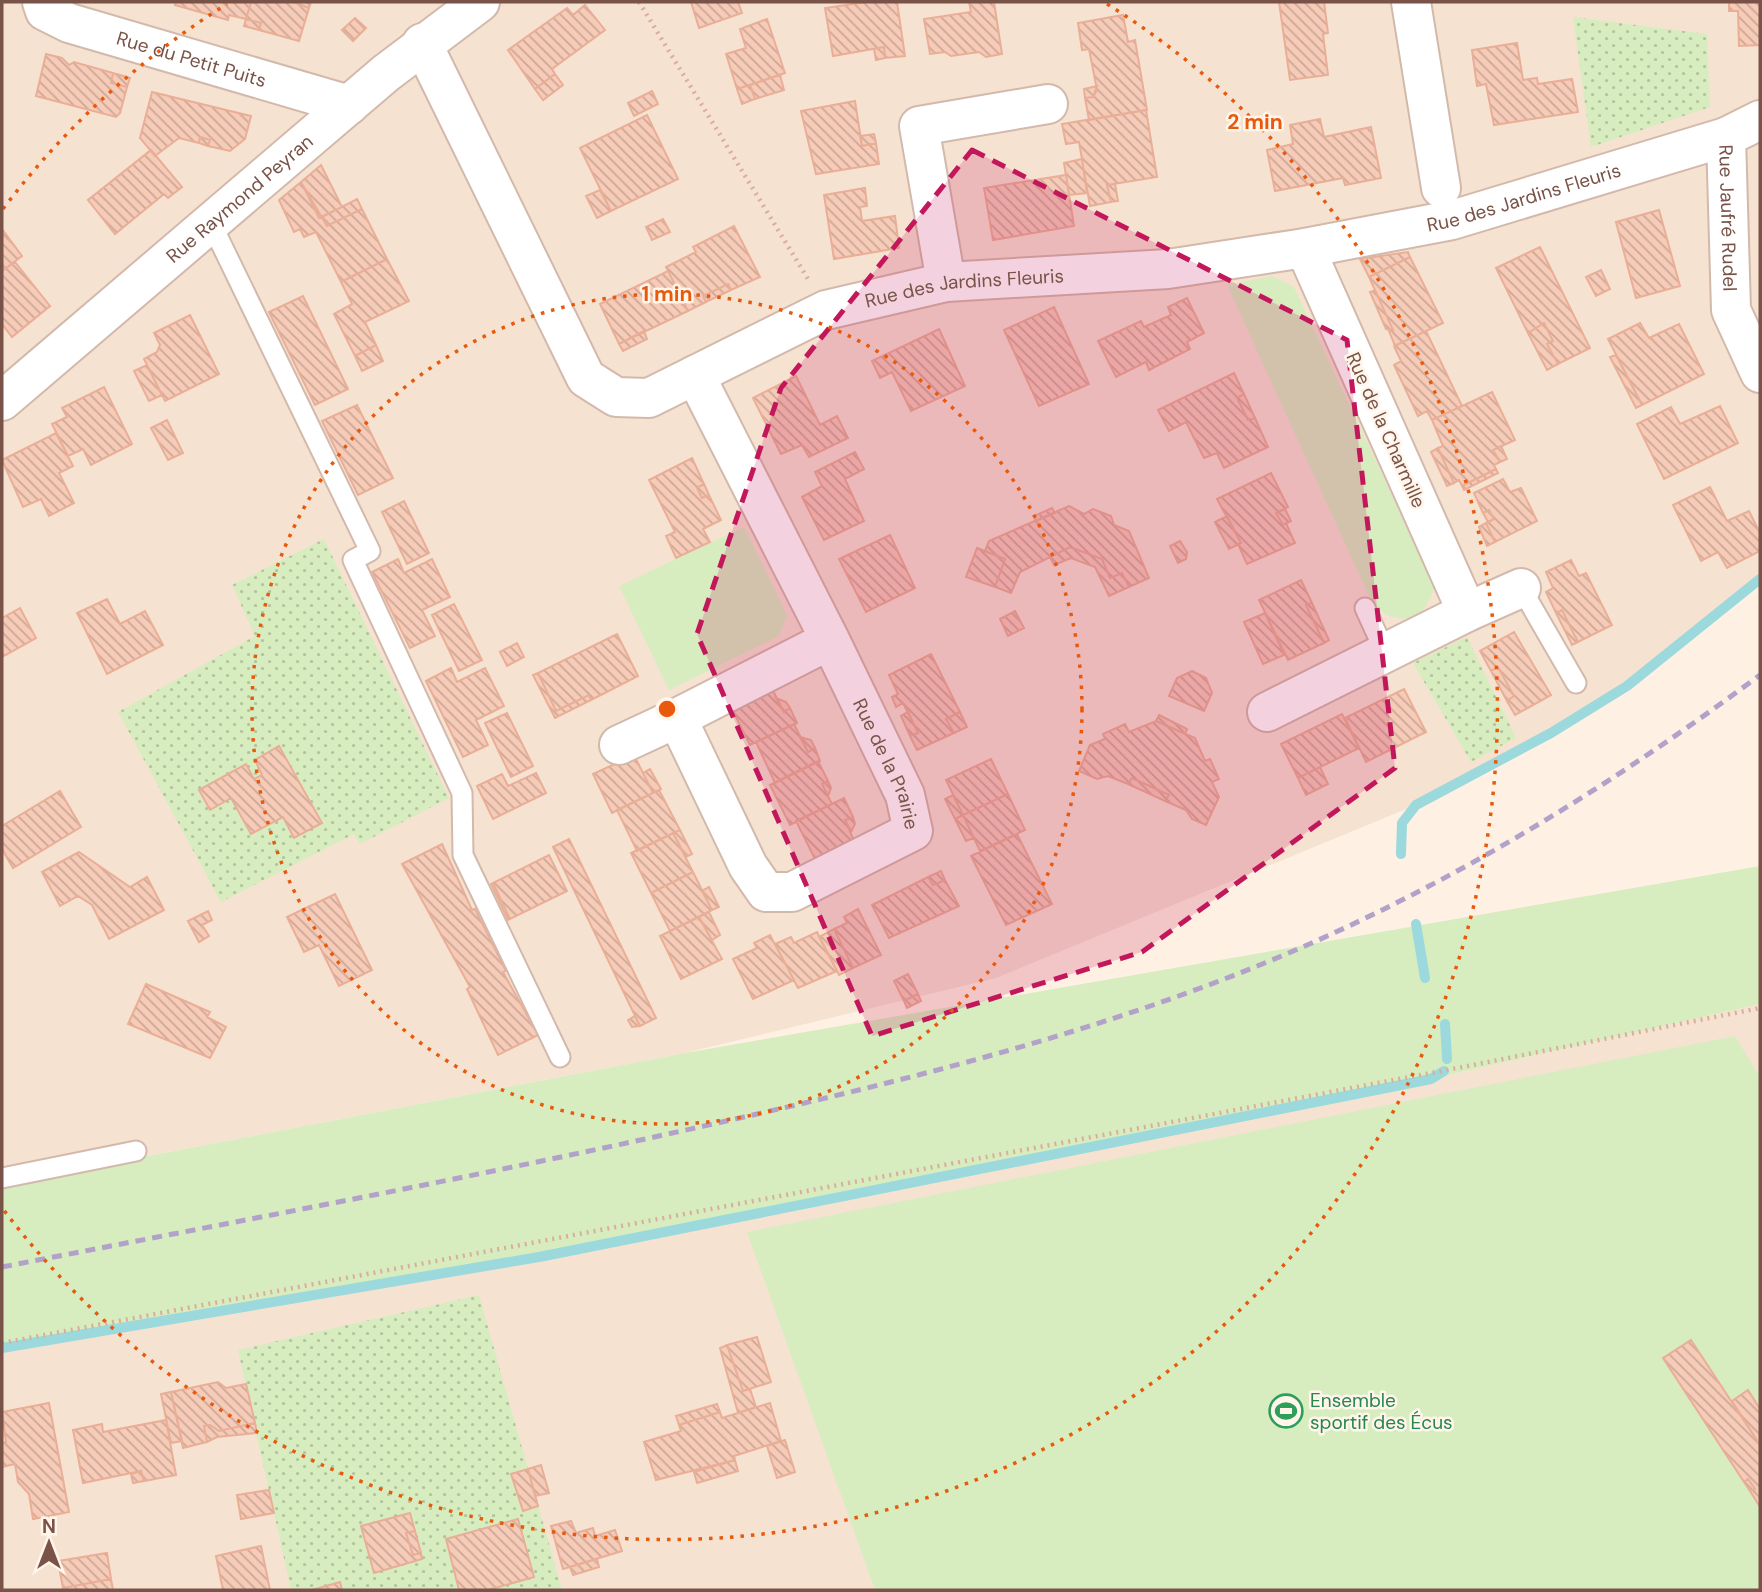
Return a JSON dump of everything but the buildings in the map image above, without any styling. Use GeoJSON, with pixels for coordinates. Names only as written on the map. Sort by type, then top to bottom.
{"type":"FeatureCollection","features":[{"type":"Feature","properties":{"kind":"street","name":"Rue du Petit Puits"},"geometry":{"type":"LineString","coordinates":[[42,2],[45,11],[69,23],[349,105]]}},
{"type":"Feature","properties":{"kind":"street","name":"Rue Raymond Peyran"},"geometry":{"type":"LineString","coordinates":[[2,401],[422,43],[480,2]]}},
{"type":"Feature","properties":{"kind":"street"},"geometry":{"type":"LineString","coordinates":[[1411,2],[1441,188]]}},
{"type":"Feature","properties":{"kind":"street","name":"Rue des Jardins Fleuris"},"geometry":{"type":"LineString","coordinates":[[422,43],[586,378],[616,397],[649,398],[826,310],[946,282],[1168,269],[1305,248],[1452,220],[1726,137]]}},
{"type":"Feature","properties":{"kind":"street"},"geometry":{"type":"LineString","coordinates":[[946,282],[919,126],[1048,104]]}},
{"type":"Feature","properties":{"kind":"street","name":"Rue Jaufré Rudel"},"geometry":{"type":"LineString","coordinates":[[1760,120],[1726,137],[1731,310],[1760,373]]}},
{"type":"Feature","properties":{"kind":"street","name":"Rue de la Charmille"},"geometry":{"type":"LineString","coordinates":[[1305,248],[1467,612]]}},
{"type":"Feature","properties":{"kind":"street","name":"Rue de la Prairie"},"geometry":{"type":"LineString","coordinates":[[677,718],[748,866],[766,892],[792,892],[913,831],[905,795],[830,640],[695,375]]}},
{"type":"Feature","properties":{"kind":"street"},"geometry":{"type":"LineString","coordinates":[[1267,712],[1385,652],[1521,588]]}},
{"type":"Feature","properties":{"kind":"street"},"geometry":{"type":"LineString","coordinates":[[619,745],[830,640]]}},
{"type":"Feature","properties":{"kind":"lane"},"geometry":{"type":"LineString","coordinates":[[211,223],[370,551],[353,560],[462,793],[463,855],[560,1058]]}},
{"type":"Feature","properties":{"kind":"lane"},"geometry":{"type":"LineString","coordinates":[[1521,588],[1576,683]]}},
{"type":"Feature","properties":{"kind":"lane"},"geometry":{"type":"LineString","coordinates":[[1365,608],[1385,652]]}},
{"type":"Feature","properties":{"kind":"lane"},"geometry":{"type":"LineString","coordinates":[[2,1178],[136,1151]]}},
{"type":"Feature","properties":{"kind":"path"},"geometry":{"type":"LineString","coordinates":[[639,2],[826,310]]}},
{"type":"Feature","properties":{"kind":"path"},"geometry":{"type":"LineString","coordinates":[[2,1343],[1441,1071],[1760,1007]]}},
{"type":"Feature","properties":{"kind":"highlighted area"},"geometry":{"type":"Polygon","coordinates":[[[972,150],[1347,340],[1395,768],[1142,952],[872,1036],[697,634],[781,388],[972,150]]]}},
{"type":"Feature","properties":{"kind":"shaded area"},"geometry":{"type":"Polygon","coordinates":[[[2,2],[1760,2],[1760,579],[1627,686],[1551,733],[1416,805],[996,978],[685,1053],[2,1184],[2,2]]]}},
{"type":"Feature","properties":{"kind":"shaded area","name":"Ensemble sportif des Écus"},"geometry":{"type":"Polygon","coordinates":[[[1760,1004],[1760,1590],[2,1590],[2,1348],[539,1257],[1431,1079],[1760,1004]]]}},
{"type":"Feature","properties":{"kind":"green space"},"geometry":{"type":"Polygon","coordinates":[[[1573,17],[1707,34],[1710,107],[1591,147],[1573,17]]]}},
{"type":"Feature","properties":{"kind":"green space"},"geometry":{"type":"Polygon","coordinates":[[[1272,276],[1294,287],[1435,587],[1425,608],[1414,617],[1395,618],[1373,605],[1227,285],[1272,276]]]}},
{"type":"Feature","properties":{"kind":"green space"},"geometry":{"type":"Polygon","coordinates":[[[744,527],[787,615],[779,636],[669,690],[619,586],[744,527]]]}},
{"type":"Feature","properties":{"kind":"green space"},"geometry":{"type":"Polygon","coordinates":[[[324,539],[449,798],[360,844],[354,834],[221,902],[118,712],[255,636],[232,585],[324,539]]]}},
{"type":"Feature","properties":{"kind":"green space"},"geometry":{"type":"Polygon","coordinates":[[[1467,637],[1516,738],[1471,762],[1413,663],[1467,637]]]}},
{"type":"Feature","properties":{"kind":"green space"},"geometry":{"type":"Polygon","coordinates":[[[1760,866],[1760,1004],[1431,1079],[539,1257],[2,1348],[2,1184],[685,1053],[1760,866]]]}},
{"type":"Feature","properties":{"kind":"green space","name":"Ensemble sportif des Écus"},"geometry":{"type":"Polygon","coordinates":[[[1735,1036],[1760,1077],[1760,1590],[875,1590],[747,1232],[1735,1036]]]}},
{"type":"Feature","properties":{"kind":"green space"},"geometry":{"type":"Polygon","coordinates":[[[479,1295],[562,1590],[291,1590],[238,1350],[479,1295]]]}},
{"type":"Feature","properties":{"kind":"waterway"},"geometry":{"type":"LineString","coordinates":[[1401,854],[1402,823],[1416,805],[1551,733],[1627,686],[1760,579]]}},
{"type":"Feature","properties":{"kind":"waterway"},"geometry":{"type":"LineString","coordinates":[[1416,924],[1425,978]]}},
{"type":"Feature","properties":{"kind":"waterway"},"geometry":{"type":"LineString","coordinates":[[1445,1024],[1447,1059]]}},
{"type":"Feature","properties":{"kind":"waterway"},"geometry":{"type":"LineString","coordinates":[[2,1348],[539,1257],[1431,1079],[1444,1071]]}},
{"type":"Feature","properties":{"kind":"railway"},"geometry":{"type":"LineString","coordinates":[[2,1267],[447,1180],[713,1124],[933,1071],[1078,1030],[1150,1006],[1291,952],[1414,894],[1591,792],[1760,675]]}},
{"type":"Feature","properties":{"kind":"place","name":"Ensemble sportif des Écus"},"geometry":{"type":"Point","coordinates":[1286,1411]}}]}
